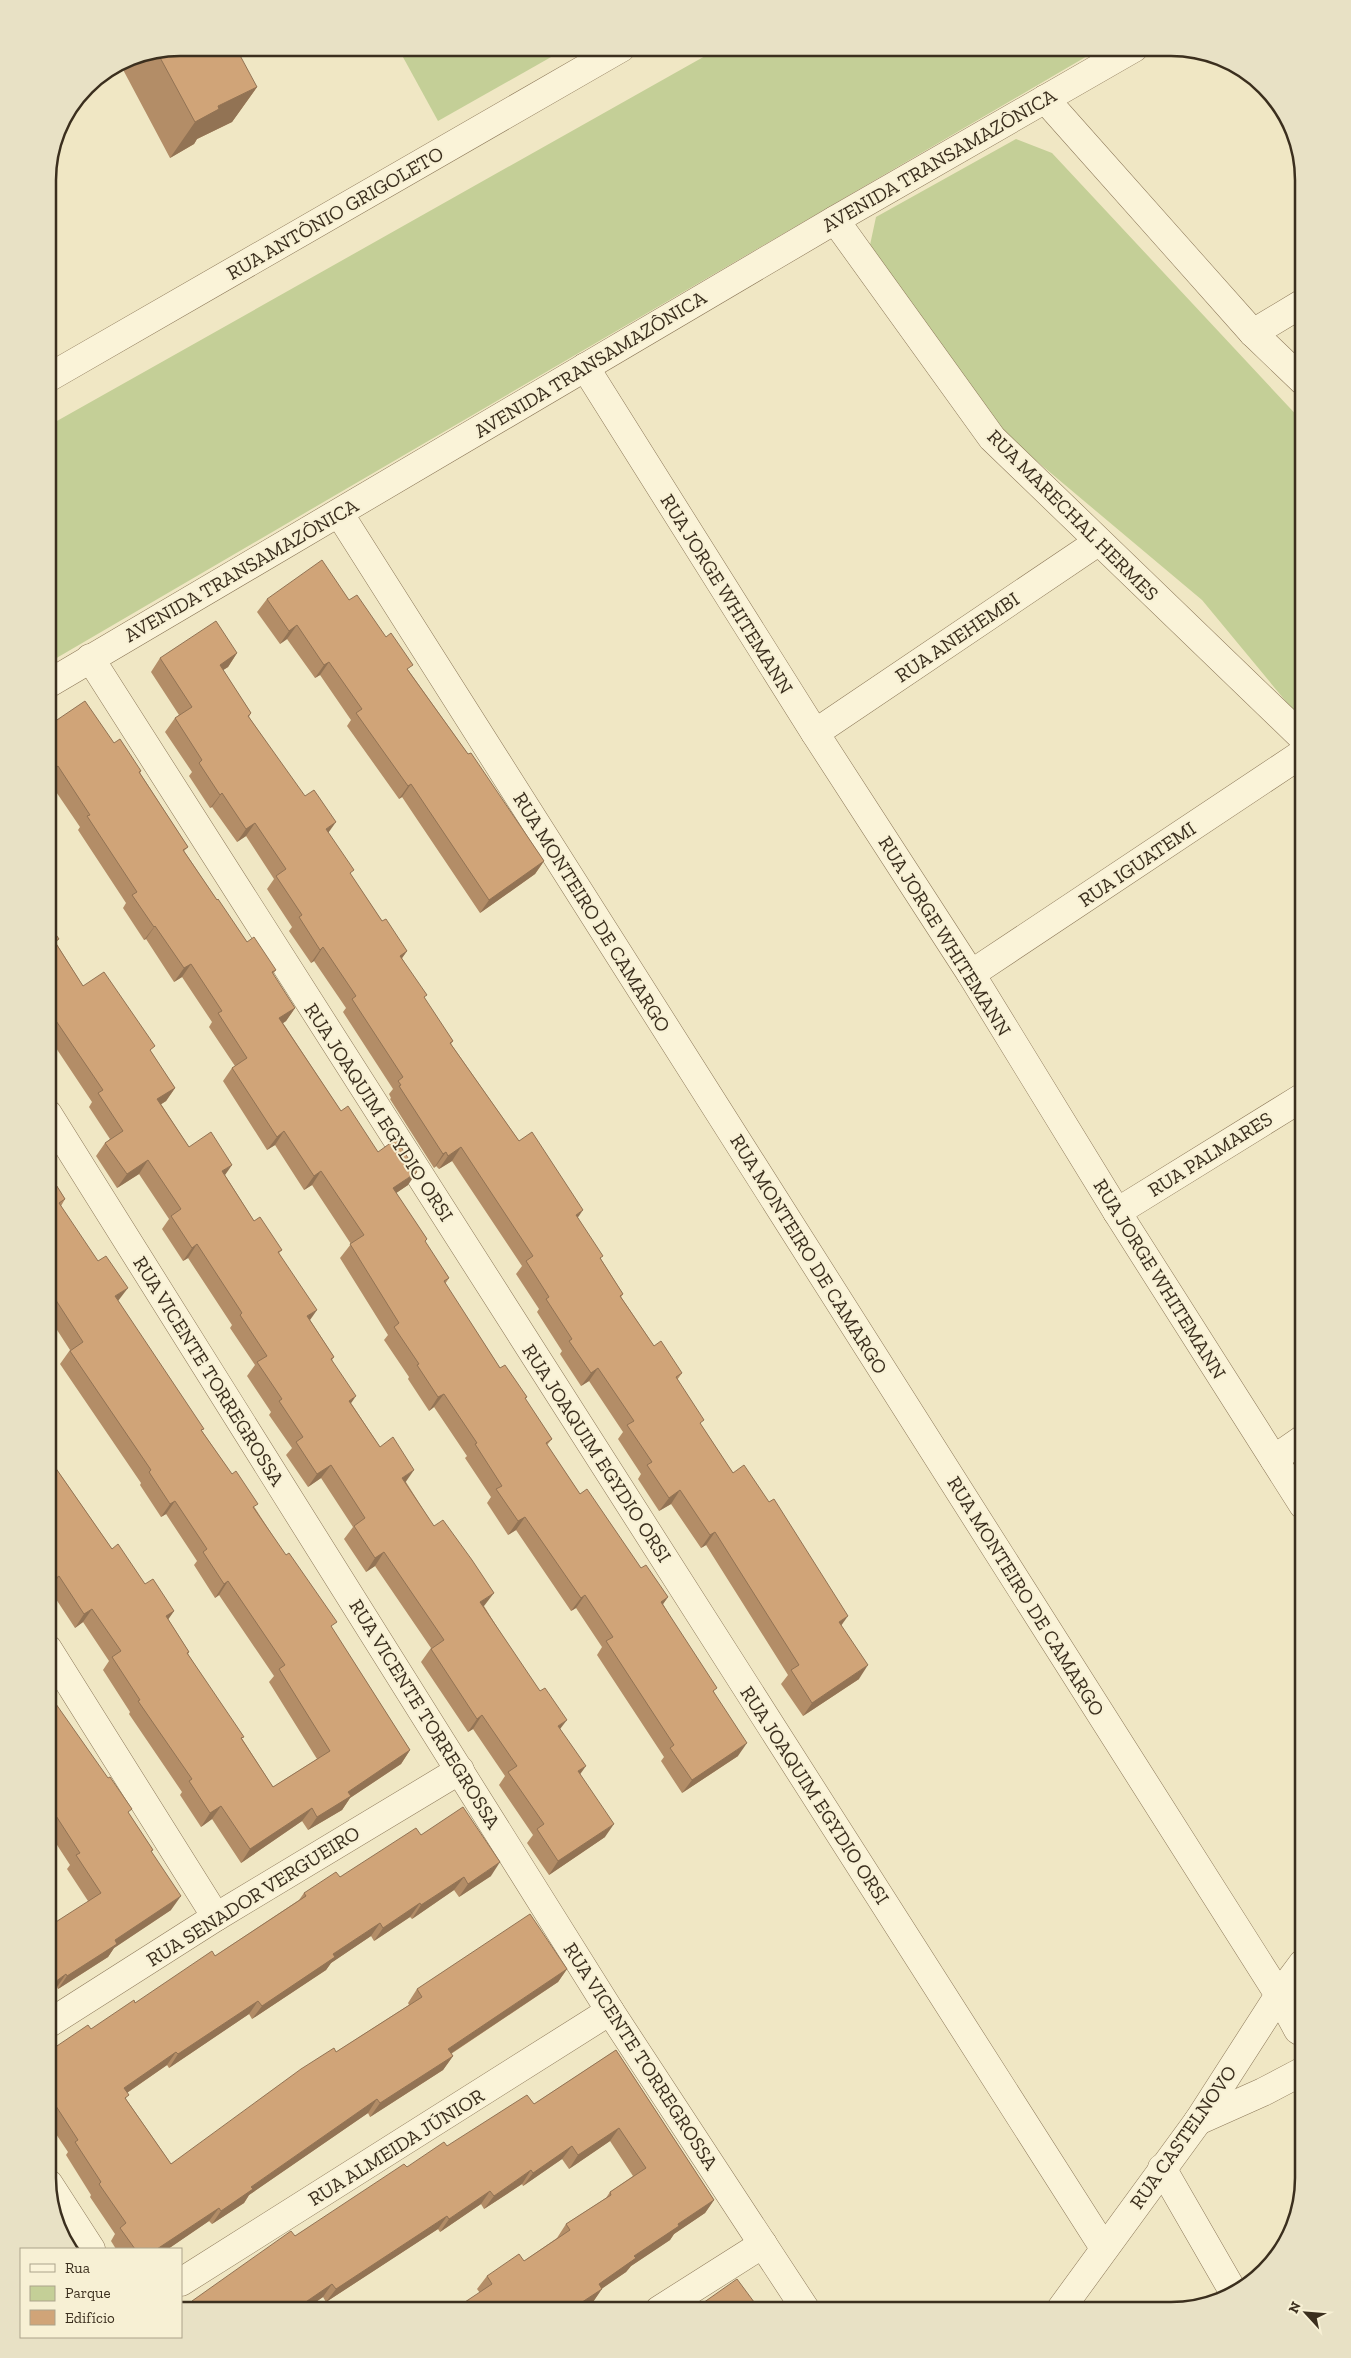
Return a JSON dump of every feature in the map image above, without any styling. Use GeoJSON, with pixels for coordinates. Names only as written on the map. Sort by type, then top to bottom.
{"type":"FeatureCollection","features":[{"type":"Feature","properties":{"kind":"street","name":"RUA ANTÔNIO GRIGOLETO"},"geometry":{"type":"LineString","coordinates":[[57,373],[606,56]]}},
{"type":"Feature","properties":{"kind":"street","name":"AVENIDA TRANSAMAZÔNICA"},"geometry":{"type":"LineString","coordinates":[[57,679],[835,220],[1118,57]]}},
{"type":"Feature","properties":{"kind":"street"},"geometry":{"type":"LineString","coordinates":[[1045,99],[1252,332],[1295,373]]}},
{"type":"Feature","properties":{"kind":"street","name":"RUA MARECHAL HERMES"},"geometry":{"type":"LineString","coordinates":[[835,220],[992,438],[1295,729]]}},
{"type":"Feature","properties":{"kind":"street"},"geometry":{"type":"LineString","coordinates":[[1252,332],[1295,308]]}},
{"type":"Feature","properties":{"kind":"street","name":"RUA JORGE WHITEMANN"},"geometry":{"type":"LineString","coordinates":[[584,367],[970,974],[1117,1212],[1295,1491]]}},
{"type":"Feature","properties":{"kind":"street","name":"RUA MONTEIRO DE CAMARGO"},"geometry":{"type":"LineString","coordinates":[[339,513],[1279,1995],[1295,2024]]}},
{"type":"Feature","properties":{"kind":"street","name":"RUA ANEHEMBI"},"geometry":{"type":"LineString","coordinates":[[815,733],[1098,542]]}},
{"type":"Feature","properties":{"kind":"street","name":"RUA JOAQUIM EGYDIO ORSI"},"geometry":{"type":"LineString","coordinates":[[90,658],[1104,2248]]}},
{"type":"Feature","properties":{"kind":"street","name":"RUA IGUATEMI"},"geometry":{"type":"LineString","coordinates":[[970,974],[1295,760]]}},
{"type":"Feature","properties":{"kind":"street","name":"RUA PALMARES"},"geometry":{"type":"LineString","coordinates":[[1117,1212],[1295,1103]]}},
{"type":"Feature","properties":{"kind":"street","name":"RUA VICENTE TORREGROSSA"},"geometry":{"type":"LineString","coordinates":[[57,1128],[610,2011],[801,2302]]}},
{"type":"Feature","properties":{"kind":"street"},"geometry":{"type":"LineString","coordinates":[[1274,1459],[1295,1446]]}},
{"type":"Feature","properties":{"kind":"street"},"geometry":{"type":"LineString","coordinates":[[56,1663],[216,1917]]}},
{"type":"Feature","properties":{"kind":"street","name":"RUA SENADOR VERGUEIRO"},"geometry":{"type":"LineString","coordinates":[[56,2019],[216,1917],[460,1770]]}},
{"type":"Feature","properties":{"kind":"street","name":"RUA CASTELNOVO"},"geometry":{"type":"LineString","coordinates":[[1066,2302],[1198,2120],[1279,1995],[1295,1975]]}},
{"type":"Feature","properties":{"kind":"street","name":"RUA ALMEIDA JÚNIOR"},"geometry":{"type":"LineString","coordinates":[[182,2281],[610,2011]]}},
{"type":"Feature","properties":{"kind":"street"},"geometry":{"type":"LineString","coordinates":[[1198,2120],[1264,2092],[1295,2076]]}},
{"type":"Feature","properties":{"kind":"street"},"geometry":{"type":"LineString","coordinates":[[1162,2168],[1230,2287]]}},
{"type":"Feature","properties":{"kind":"street"},"geometry":{"type":"LineString","coordinates":[[58,2198],[89,2248]]}},
{"type":"Feature","properties":{"kind":"street"},"geometry":{"type":"LineString","coordinates":[[672,2302],[763,2244]]}},
{"type":"Feature","properties":{"kind":"green space"},"geometry":{"type":"Polygon","coordinates":[[[403,56],[552,56],[438,121],[403,56]]]}},
{"type":"Feature","properties":{"kind":"green space"},"geometry":{"type":"Polygon","coordinates":[[[704,57],[1086,57],[57,658],[57,421],[704,57]]]}},
{"type":"Feature","properties":{"kind":"green space"},"geometry":{"type":"Polygon","coordinates":[[[1016,139],[1052,153],[1295,413],[1295,712],[1202,600],[990,422],[870,245],[876,217],[1016,139]]]}},
{"type":"Feature","properties":{"kind":"building"},"geometry":{"type":"Polygon","coordinates":[[[240,56],[257,87],[218,106],[219,109],[195,122],[160,58],[240,56]]]}},
{"type":"Feature","properties":{"kind":"building"},"geometry":{"type":"Polygon","coordinates":[[[322,560],[349,600],[357,595],[386,637],[391,633],[413,665],[407,669],[468,754],[471,753],[544,861],[489,900],[411,784],[408,786],[356,713],[362,709],[329,662],[324,665],[297,625],[289,631],[267,599],[322,560]]]}},
{"type":"Feature","properties":{"kind":"building"},"geometry":{"type":"Polygon","coordinates":[[[216,621],[237,653],[220,665],[251,713],[248,716],[305,796],[314,790],[336,822],[326,829],[354,870],[350,873],[382,921],[386,919],[407,951],[400,956],[427,995],[424,997],[453,1041],[450,1043],[519,1141],[532,1132],[583,1210],[576,1215],[603,1256],[600,1258],[623,1294],[620,1296],[654,1346],[661,1341],[682,1373],[676,1377],[704,1420],[700,1423],[733,1473],[744,1465],[769,1502],[774,1499],[848,1616],[839,1622],[868,1665],[812,1703],[791,1670],[799,1665],[715,1532],[710,1535],[680,1490],[669,1498],[647,1465],[652,1462],[627,1425],[634,1421],[598,1368],[591,1373],[569,1341],[572,1339],[546,1299],[549,1297],[526,1261],[533,1256],[461,1147],[448,1156],[446,1152],[443,1154],[399,1086],[401,1085],[398,1081],[403,1077],[352,999],[356,996],[323,947],[320,950],[299,917],[302,915],[276,876],[286,869],[255,823],[246,829],[199,763],[202,760],[175,718],[192,707],[160,658],[216,621]]]}},
{"type":"Feature","properties":{"kind":"building"},"geometry":{"type":"Polygon","coordinates":[[[85,701],[114,743],[120,739],[141,771],[139,772],[188,847],[183,850],[247,942],[254,937],[276,970],[272,972],[295,1008],[279,1018],[341,1111],[348,1106],[378,1152],[396,1139],[417,1172],[393,1188],[427,1239],[425,1241],[449,1278],[444,1281],[500,1368],[505,1365],[527,1397],[525,1398],[552,1439],[546,1443],[580,1494],[587,1489],[641,1568],[646,1565],[668,1597],[661,1602],[717,1688],[713,1691],[747,1743],[692,1780],[670,1748],[674,1745],[606,1641],[613,1637],[585,1595],[581,1598],[525,1517],[518,1521],[496,1489],[502,1486],[475,1444],[477,1443],[444,1394],[438,1397],[394,1327],[399,1323],[350,1244],[364,1235],[321,1171],[314,1176],[284,1131],[277,1137],[232,1068],[247,1058],[218,1013],[222,1011],[191,964],[184,968],[132,895],[137,892],[87,816],[90,815],[58,766],[57,767],[57,720],[85,701]]]}},
{"type":"Feature","properties":{"kind":"building"},"geometry":{"type":"Polygon","coordinates":[[[57,945],[83,986],[104,972],[155,1046],[150,1050],[175,1088],[157,1099],[189,1147],[211,1132],[232,1165],[222,1171],[254,1221],[260,1217],[282,1250],[278,1252],[317,1310],[307,1316],[334,1357],[331,1359],[356,1396],[349,1401],[380,1447],[393,1437],[414,1470],[402,1478],[434,1526],[443,1520],[472,1560],[494,1593],[480,1602],[540,1691],[545,1688],[567,1720],[558,1726],[586,1766],[578,1771],[614,1824],[558,1861],[537,1829],[544,1824],[508,1772],[517,1766],[482,1715],[477,1719],[431,1649],[444,1640],[384,1552],[375,1558],[354,1526],[365,1518],[331,1465],[317,1474],[296,1442],[303,1437],[279,1401],[282,1399],[257,1362],[267,1356],[240,1315],[242,1313],[197,1244],[192,1248],[171,1216],[181,1209],[148,1160],[127,1174],[105,1143],[123,1131],[98,1093],[103,1090],[57,1022],[57,945]]]}},
{"type":"Feature","properties":{"kind":"building"},"geometry":{"type":"Polygon","coordinates":[[[56,1185],[65,1199],[59,1203],[98,1261],[106,1256],[128,1288],[115,1296],[204,1429],[201,1430],[232,1474],[236,1471],[258,1504],[253,1507],[286,1555],[289,1553],[337,1622],[331,1626],[410,1750],[348,1792],[351,1796],[317,1817],[312,1808],[250,1849],[221,1806],[210,1813],[189,1781],[192,1779],[138,1701],[140,1700],[112,1657],[121,1651],[92,1609],[84,1614],[59,1576],[56,1578],[56,1469],[112,1549],[118,1544],[145,1584],[153,1579],[174,1611],[166,1616],[189,1652],[187,1653],[244,1737],[241,1738],[273,1787],[330,1751],[279,1669],[285,1665],[228,1581],[224,1584],[203,1552],[207,1549],[175,1501],[170,1504],[149,1472],[151,1470],[70,1351],[83,1342],[56,1301],[56,1185]]]}},
{"type":"Feature","properties":{"kind":"building"},"geometry":{"type":"Polygon","coordinates":[[[56,1704],[132,1809],[128,1812],[181,1896],[115,1940],[117,1944],[56,1981],[56,1922],[101,1893],[76,1855],[80,1853],[56,1816],[56,1704]]]}},
{"type":"Feature","properties":{"kind":"building"},"geometry":{"type":"Polygon","coordinates":[[[463,1807],[500,1862],[468,1884],[464,1877],[383,1928],[380,1923],[333,1954],[335,1957],[262,2006],[258,2001],[178,2054],[176,2052],[124,2088],[129,2095],[125,2098],[171,2164],[301,2069],[334,2048],[336,2052],[422,1997],[417,1989],[530,1914],[567,1969],[448,2049],[453,2056],[380,2103],[377,2099],[251,2187],[253,2189],[221,2211],[219,2208],[159,2248],[134,2248],[120,2228],[126,2223],[99,2184],[101,2182],[75,2142],[78,2140],[56,2106],[56,2047],[88,2025],[91,2029],[134,2000],[135,2003],[212,1951],[215,1956],[306,1896],[304,1893],[336,1872],[340,1877],[416,1828],[421,1835],[463,1807]]]}},
{"type":"Feature","properties":{"kind":"building"},"geometry":{"type":"Polygon","coordinates":[[[616,2050],[714,2200],[634,2256],[636,2258],[599,2284],[602,2289],[583,2301],[466,2301],[492,2284],[487,2276],[519,2254],[524,2261],[570,2230],[566,2224],[611,2195],[610,2192],[646,2168],[619,2128],[578,2155],[572,2146],[533,2173],[531,2170],[494,2196],[490,2191],[449,2219],[447,2216],[336,2289],[332,2284],[307,2301],[192,2301],[291,2231],[295,2236],[404,2164],[407,2167],[444,2142],[447,2146],[527,2095],[534,2104],[616,2050]]]}},
{"type":"Feature","properties":{"kind":"building"},"geometry":{"type":"Polygon","coordinates":[[[737,2279],[754,2302],[705,2302],[737,2279]]]}}]}
